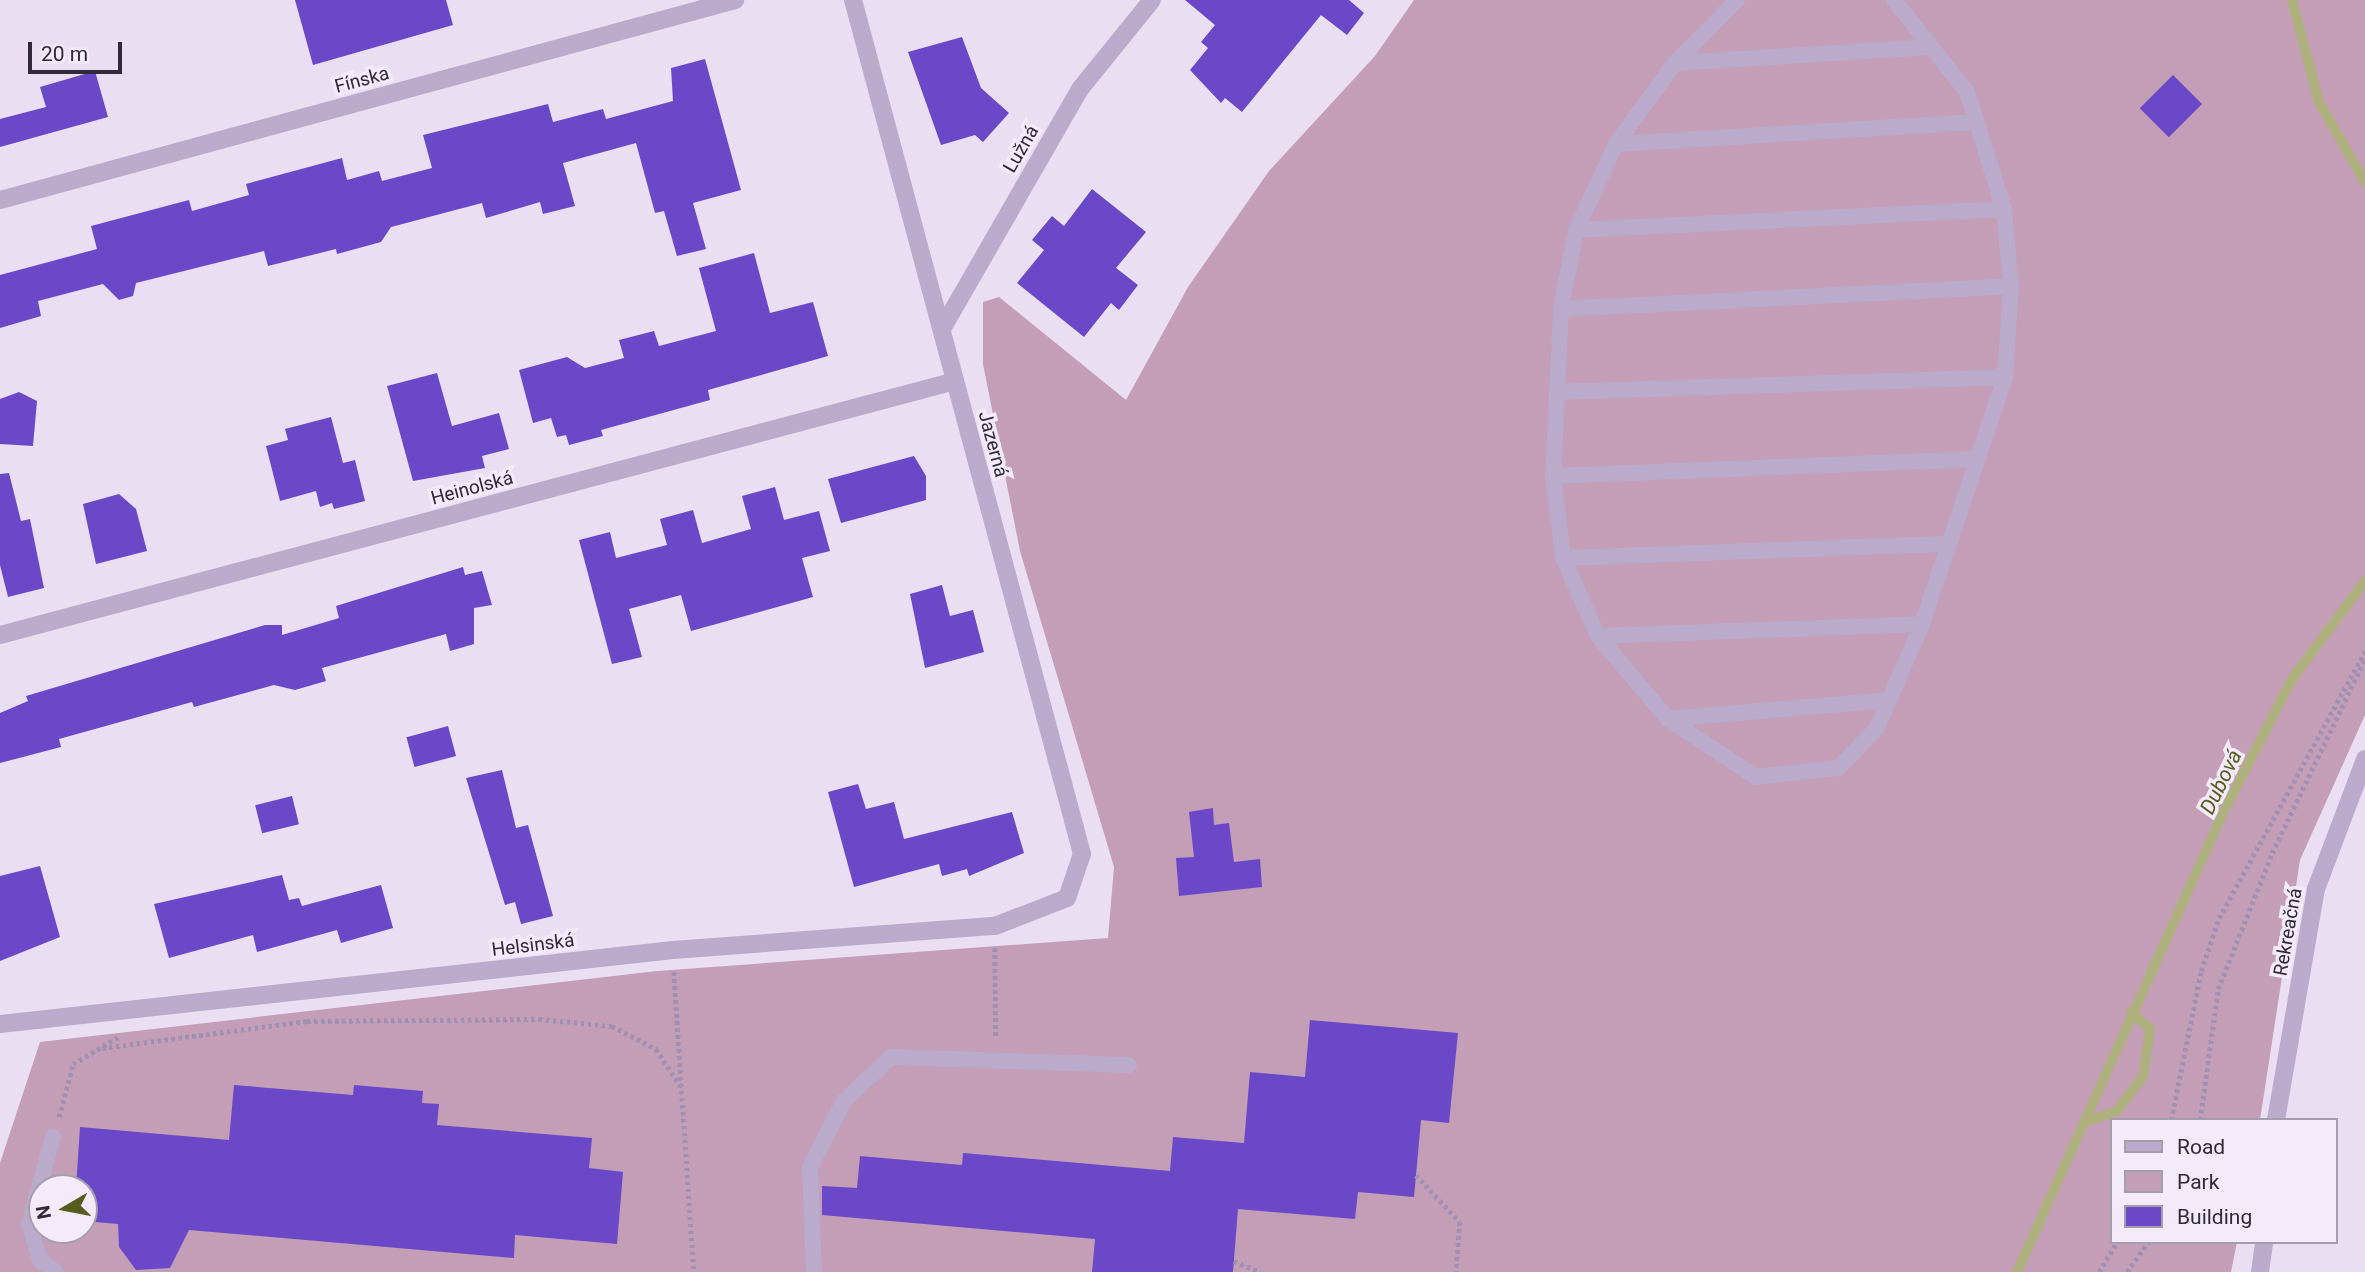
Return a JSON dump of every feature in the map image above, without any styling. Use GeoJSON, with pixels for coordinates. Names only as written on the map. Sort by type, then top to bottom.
{"type":"FeatureCollection","features":[{"type":"Feature","properties":{"kind":"street","name":"Fínska"},"geometry":{"type":"LineString","coordinates":[[0,200],[735,0]]}},
{"type":"Feature","properties":{"kind":"street","name":"Jazerná"},"geometry":{"type":"LineString","coordinates":[[853,0],[1082,855],[1067,898]]}},
{"type":"Feature","properties":{"kind":"street","name":"Lužná"},"geometry":{"type":"LineString","coordinates":[[942,329],[1080,89],[1152,0]]}},
{"type":"Feature","properties":{"kind":"street","name":"Heinolská"},"geometry":{"type":"LineString","coordinates":[[0,635],[955,381]]}},
{"type":"Feature","properties":{"kind":"street","name":"Rekreačná"},"geometry":{"type":"LineString","coordinates":[[2276,1118],[2316,889],[2365,759]]}},
{"type":"Feature","properties":{"kind":"street","name":"Helsinská"},"geometry":{"type":"LineString","coordinates":[[0,1024],[673,950],[995,926],[1067,898]]}},
{"type":"Feature","properties":{"kind":"street"},"geometry":{"type":"LineString","coordinates":[[2260,1272],[2263,1244]]}},
{"type":"Feature","properties":{"kind":"lane"},"geometry":{"type":"LineString","coordinates":[[1737,0],[1675,62],[1616,144],[1576,230],[1562,309],[1553,476],[1563,558],[1598,636],[1668,719],[1756,776],[1838,768],[1877,728],[1922,624],[2005,377],[2011,286],[2004,209],[1967,92],[1894,0]]}},
{"type":"Feature","properties":{"kind":"lane"},"geometry":{"type":"LineString","coordinates":[[1675,62],[1931,47]]}},
{"type":"Feature","properties":{"kind":"lane"},"geometry":{"type":"LineString","coordinates":[[1616,144],[1976,122]]}},
{"type":"Feature","properties":{"kind":"lane"},"geometry":{"type":"LineString","coordinates":[[1576,230],[2004,209]]}},
{"type":"Feature","properties":{"kind":"lane"},"geometry":{"type":"LineString","coordinates":[[1562,309],[2011,286]]}},
{"type":"Feature","properties":{"kind":"lane"},"geometry":{"type":"LineString","coordinates":[[1558,392],[2005,377]]}},
{"type":"Feature","properties":{"kind":"lane"},"geometry":{"type":"LineString","coordinates":[[1553,476],[1978,459]]}},
{"type":"Feature","properties":{"kind":"lane"},"geometry":{"type":"LineString","coordinates":[[1563,558],[1950,544]]}},
{"type":"Feature","properties":{"kind":"lane"},"geometry":{"type":"LineString","coordinates":[[1598,636],[1922,624]]}},
{"type":"Feature","properties":{"kind":"lane"},"geometry":{"type":"LineString","coordinates":[[1668,719],[1889,700]]}},
{"type":"Feature","properties":{"kind":"lane"},"geometry":{"type":"LineString","coordinates":[[814,1272],[810,1167],[844,1101],[891,1058],[996,1058],[1129,1065]]}},
{"type":"Feature","properties":{"kind":"lane"},"geometry":{"type":"LineString","coordinates":[[53,1138],[29,1224],[40,1260],[56,1272]]}},
{"type":"Feature","properties":{"kind":"path"},"geometry":{"type":"LineString","coordinates":[[2171,1118],[2202,971],[2219,918],[2365,651]]}},
{"type":"Feature","properties":{"kind":"path"},"geometry":{"type":"LineString","coordinates":[[2200,1118],[2218,989],[2272,853],[2365,659]]}},
{"type":"Feature","properties":{"kind":"path"},"geometry":{"type":"LineString","coordinates":[[995,926],[996,1058]]}},
{"type":"Feature","properties":{"kind":"path"},"geometry":{"type":"LineString","coordinates":[[673,950],[694,1272]]}},
{"type":"Feature","properties":{"kind":"path"},"geometry":{"type":"LineString","coordinates":[[53,1138],[73,1064],[125,1032],[141,1010]]}},
{"type":"Feature","properties":{"kind":"path"},"geometry":{"type":"LineString","coordinates":[[102,1048],[307,1021],[539,1019],[612,1026],[656,1049],[682,1088]]}},
{"type":"Feature","properties":{"kind":"path"},"geometry":{"type":"LineString","coordinates":[[1416,1175],[1460,1222],[1456,1272]]}},
{"type":"Feature","properties":{"kind":"path"},"geometry":{"type":"LineString","coordinates":[[2099,1272],[2116,1244]]}},
{"type":"Feature","properties":{"kind":"path"},"geometry":{"type":"LineString","coordinates":[[2127,1272],[2147,1244]]}},
{"type":"Feature","properties":{"kind":"path"},"geometry":{"type":"LineString","coordinates":[[1234,1261],[1260,1272]]}},
{"type":"Feature","properties":{"kind":"green space"},"geometry":{"type":"Polygon","coordinates":[[[1414,0],[2365,0],[2365,715],[2300,860],[2260,1118],[2110,1118],[2110,1244],[2237,1244],[2231,1272],[0,1272],[0,1163],[40,1042],[657,971],[1108,938],[1114,867],[1020,551],[983,364],[983,302],[999,297],[1126,400],[1188,287],[1269,171],[1375,56],[1414,0]]]}},
{"type":"Feature","properties":{"kind":"building"},"geometry":{"type":"Polygon","coordinates":[[[295,0],[446,0],[453,25],[313,65],[295,0]]]}},
{"type":"Feature","properties":{"kind":"building"},"geometry":{"type":"Polygon","coordinates":[[[1185,0],[1349,0],[1364,13],[1347,35],[1321,15],[1242,112],[1225,98],[1221,103],[1190,70],[1208,48],[1201,42],[1215,25],[1185,0]]]}},
{"type":"Feature","properties":{"kind":"building"},"geometry":{"type":"Polygon","coordinates":[[[962,37],[981,88],[1009,113],[983,142],[975,135],[941,145],[908,52],[962,37]]]}},
{"type":"Feature","properties":{"kind":"building"},"geometry":{"type":"Polygon","coordinates":[[[705,59],[741,190],[693,203],[706,249],[677,256],[664,211],[655,213],[636,143],[563,163],[575,206],[543,214],[540,202],[486,218],[482,203],[391,227],[381,242],[337,254],[336,249],[268,266],[264,251],[136,283],[133,296],[119,300],[103,284],[38,301],[41,316],[0,328],[0,275],[97,249],[91,226],[189,200],[192,211],[249,195],[246,184],[342,158],[347,180],[379,171],[382,181],[432,168],[423,135],[548,104],[553,122],[603,109],[606,119],[673,101],[671,68],[705,59]]]}},
{"type":"Feature","properties":{"kind":"building"},"geometry":{"type":"Polygon","coordinates":[[[95,71],[108,117],[0,147],[0,119],[46,107],[40,87],[95,71]]]}},
{"type":"Feature","properties":{"kind":"building"},"geometry":{"type":"Polygon","coordinates":[[[2173,75],[2202,104],[2169,137],[2140,108],[2173,75]]]}},
{"type":"Feature","properties":{"kind":"building"},"geometry":{"type":"Polygon","coordinates":[[[1092,189],[1146,232],[1116,268],[1138,285],[1119,310],[1111,303],[1084,337],[1017,283],[1044,250],[1032,240],[1052,216],[1064,226],[1092,189]]]}},
{"type":"Feature","properties":{"kind":"building"},"geometry":{"type":"Polygon","coordinates":[[[754,253],[770,313],[813,302],[828,356],[708,390],[710,400],[601,430],[603,436],[569,445],[566,435],[557,437],[551,418],[533,423],[519,370],[567,357],[585,368],[624,358],[619,340],[654,331],[659,346],[716,331],[699,268],[754,253]]]}},
{"type":"Feature","properties":{"kind":"building"},"geometry":{"type":"Polygon","coordinates":[[[437,373],[452,426],[499,413],[509,449],[482,456],[485,468],[413,481],[387,386],[437,373]]]}},
{"type":"Feature","properties":{"kind":"building"},"geometry":{"type":"Polygon","coordinates":[[[19,392],[37,401],[33,446],[0,444],[0,399],[19,392]]]}},
{"type":"Feature","properties":{"kind":"building"},"geometry":{"type":"Polygon","coordinates":[[[331,417],[343,463],[355,460],[365,501],[334,509],[332,503],[320,507],[316,491],[280,501],[266,446],[288,440],[285,429],[331,417]]]}},
{"type":"Feature","properties":{"kind":"building"},"geometry":{"type":"Polygon","coordinates":[[[914,456],[926,476],[926,500],[841,523],[828,479],[914,456]]]}},
{"type":"Feature","properties":{"kind":"building"},"geometry":{"type":"Polygon","coordinates":[[[9,473],[21,521],[30,519],[44,588],[8,597],[0,565],[0,474],[9,473]]]}},
{"type":"Feature","properties":{"kind":"building"},"geometry":{"type":"Polygon","coordinates":[[[775,487],[784,520],[819,511],[830,551],[802,558],[813,597],[691,631],[681,595],[629,609],[642,657],[612,664],[579,540],[610,532],[616,558],[667,545],[660,519],[693,510],[702,543],[751,529],[742,496],[775,487]]]}},
{"type":"Feature","properties":{"kind":"building"},"geometry":{"type":"Polygon","coordinates":[[[119,494],[136,509],[147,551],[96,564],[83,504],[119,494]]]}},
{"type":"Feature","properties":{"kind":"building"},"geometry":{"type":"Polygon","coordinates":[[[463,567],[465,575],[482,571],[492,605],[474,608],[474,644],[450,651],[446,634],[322,668],[326,681],[295,690],[274,685],[194,707],[192,702],[59,739],[61,747],[0,763],[0,713],[28,701],[26,696],[265,625],[282,625],[282,635],[339,618],[336,606],[463,567]]]}},
{"type":"Feature","properties":{"kind":"building"},"geometry":{"type":"Polygon","coordinates":[[[942,585],[950,616],[973,610],[984,652],[925,668],[910,594],[942,585]]]}},
{"type":"Feature","properties":{"kind":"building"},"geometry":{"type":"Polygon","coordinates":[[[448,726],[456,756],[414,767],[406,737],[448,726]]]}},
{"type":"Feature","properties":{"kind":"building"},"geometry":{"type":"Polygon","coordinates":[[[502,770],[516,828],[528,825],[553,916],[521,924],[515,902],[505,905],[466,778],[502,770]]]}},
{"type":"Feature","properties":{"kind":"building"},"geometry":{"type":"Polygon","coordinates":[[[858,784],[866,809],[894,802],[904,839],[1012,812],[1024,853],[969,876],[967,869],[942,876],[939,864],[854,887],[828,792],[858,784]]]}},
{"type":"Feature","properties":{"kind":"building"},"geometry":{"type":"Polygon","coordinates":[[[292,796],[299,824],[262,833],[255,805],[292,796]]]}},
{"type":"Feature","properties":{"kind":"building"},"geometry":{"type":"Polygon","coordinates":[[[1213,808],[1214,825],[1229,823],[1234,862],[1260,859],[1262,887],[1179,896],[1176,858],[1194,857],[1189,812],[1213,808]]]}},
{"type":"Feature","properties":{"kind":"building"},"geometry":{"type":"Polygon","coordinates":[[[40,866],[60,937],[0,961],[0,876],[40,866]]]}},
{"type":"Feature","properties":{"kind":"building"},"geometry":{"type":"Polygon","coordinates":[[[282,875],[289,900],[299,898],[302,906],[381,885],[393,928],[341,943],[337,930],[257,952],[253,935],[169,958],[154,904],[282,875]]]}},
{"type":"Feature","properties":{"kind":"building"},"geometry":{"type":"Polygon","coordinates":[[[1310,1020],[1458,1033],[1449,1123],[1421,1120],[1414,1197],[1358,1192],[1355,1219],[1238,1209],[1233,1272],[1092,1272],[1095,1239],[822,1215],[822,1186],[857,1188],[860,1156],[962,1165],[963,1153],[1170,1171],[1173,1137],[1244,1143],[1250,1072],[1305,1077],[1310,1020]]]}},
{"type":"Feature","properties":{"kind":"building"},"geometry":{"type":"Polygon","coordinates":[[[234,1085],[353,1095],[354,1085],[423,1091],[422,1103],[439,1104],[437,1125],[592,1138],[589,1168],[623,1172],[617,1244],[515,1235],[514,1258],[189,1230],[170,1268],[136,1270],[119,1247],[118,1224],[98,1222],[98,1174],[77,1174],[80,1127],[229,1140],[234,1085]]]}},
{"type":"Feature","properties":{"kind":"waterway"},"geometry":{"type":"LineString","coordinates":[[2292,0],[2319,102],[2365,182]]}},
{"type":"Feature","properties":{"kind":"waterway","name":"Dubová"},"geometry":{"type":"LineString","coordinates":[[2017,1272],[2222,815],[2292,679],[2365,581]]}},
{"type":"Feature","properties":{"kind":"waterway","name":"Dubová"},"geometry":{"type":"LineString","coordinates":[[2088,1121],[2117,1111],[2143,1076],[2150,1029],[2131,1011]]}}]}
